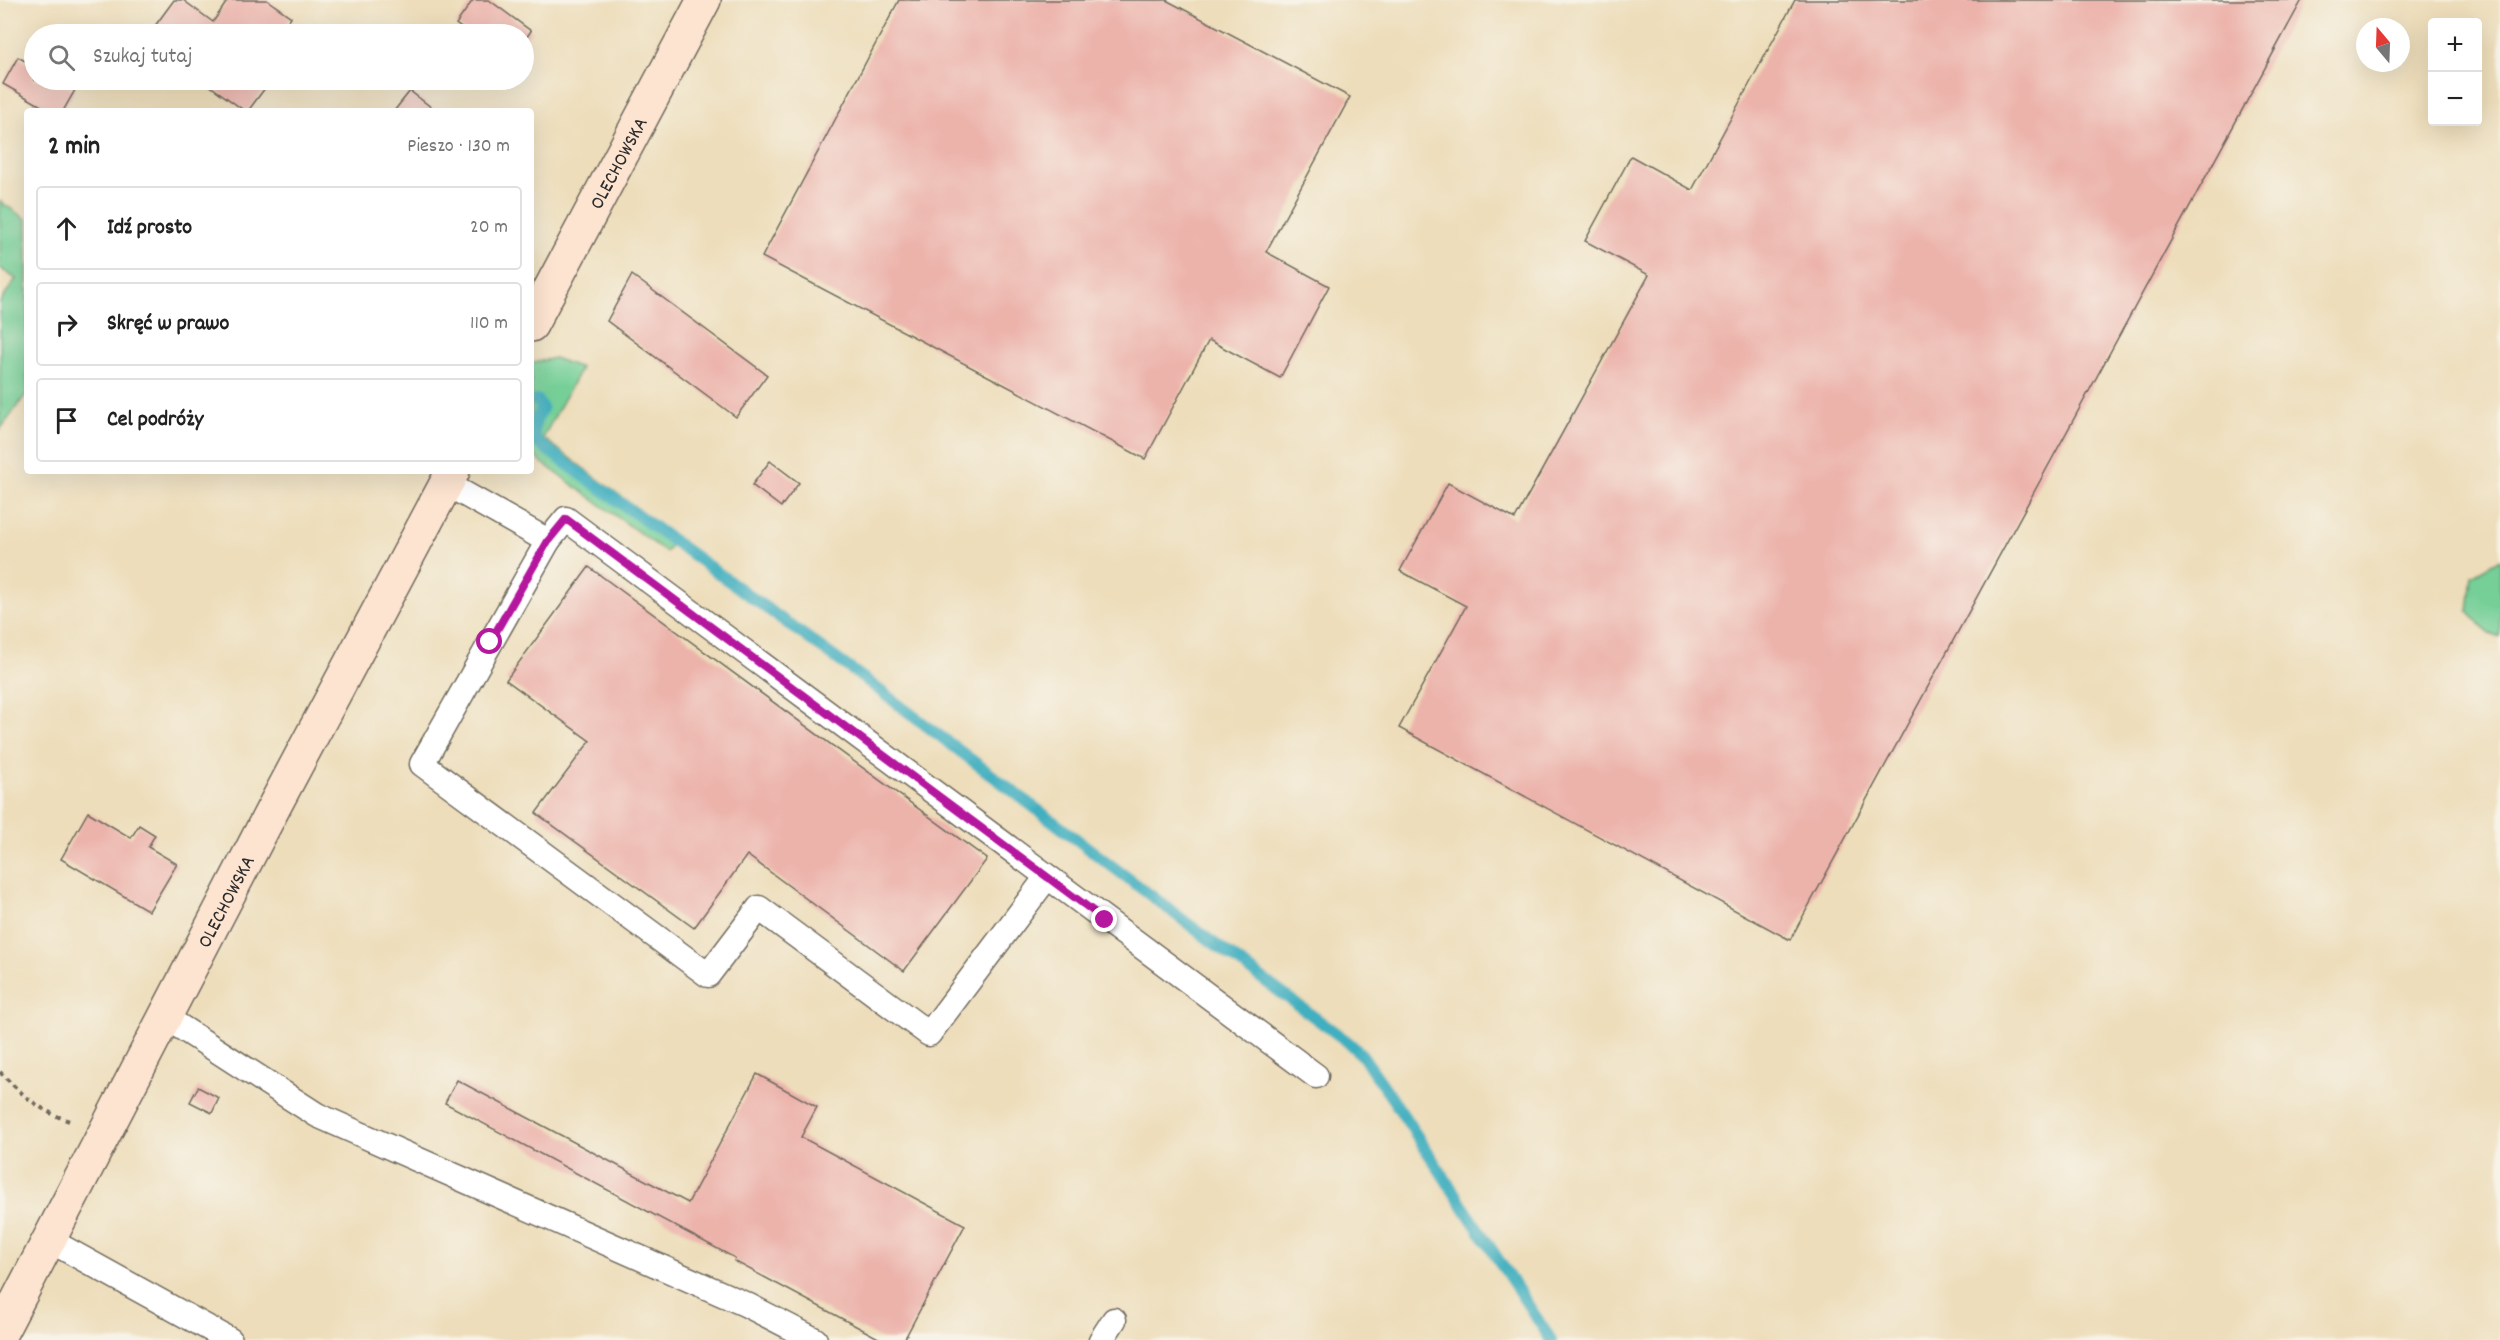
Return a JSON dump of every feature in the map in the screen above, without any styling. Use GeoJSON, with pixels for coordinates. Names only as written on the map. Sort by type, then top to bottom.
{"type":"FeatureCollection","features":[{"type":"Feature","properties":{"kind":"street","name":"OLECHOWSKA"},"geometry":{"type":"LineString","coordinates":[[534,319],[704,0]]}},
{"type":"Feature","properties":{"kind":"street","name":"OLECHOWSKA"},"geometry":{"type":"LineString","coordinates":[[0,1334],[450,477]]}},
{"type":"Feature","properties":{"kind":"lane"},"geometry":{"type":"LineString","coordinates":[[450,477],[548,541]]}},
{"type":"Feature","properties":{"kind":"lane"},"geometry":{"type":"LineString","coordinates":[[1047,877],[929,1034],[759,908],[708,975],[422,764],[548,541],[566,519],[1316,1077]]}},
{"type":"Feature","properties":{"kind":"lane"},"geometry":{"type":"LineString","coordinates":[[165,1017],[317,1115],[747,1305],[815,1340]]}},
{"type":"Feature","properties":{"kind":"lane"},"geometry":{"type":"LineString","coordinates":[[49,1240],[230,1340]]}},
{"type":"Feature","properties":{"kind":"lane"},"geometry":{"type":"LineString","coordinates":[[1101,1340],[1114,1320]]}},
{"type":"Feature","properties":{"kind":"path"},"geometry":{"type":"LineString","coordinates":[[0,1072],[22,1095],[55,1116],[105,1133]]}},
{"type":"Feature","properties":{"kind":"green space"},"geometry":{"type":"Polygon","coordinates":[[[0,201],[24,218],[24,397],[0,430],[0,302],[16,279],[0,268],[0,201]]]}},
{"type":"Feature","properties":{"kind":"green space"},"geometry":{"type":"Polygon","coordinates":[[[554,358],[581,368],[543,438],[677,538],[666,552],[534,455],[534,362],[554,358]]]}},
{"type":"Feature","properties":{"kind":"green space"},"geometry":{"type":"Polygon","coordinates":[[[2500,559],[2500,638],[2490,634],[2468,612],[2472,575],[2500,559]]]}},
{"type":"Feature","properties":{"kind":"building"},"geometry":{"type":"Polygon","coordinates":[[[174,0],[183,0],[213,22],[228,0],[267,0],[291,17],[286,24],[156,24],[174,0]]]}},
{"type":"Feature","properties":{"kind":"building"},"geometry":{"type":"Polygon","coordinates":[[[473,0],[489,0],[522,24],[456,24],[473,0]]]}},
{"type":"Feature","properties":{"kind":"building"},"geometry":{"type":"Polygon","coordinates":[[[899,0],[1166,0],[1350,97],[1266,252],[1329,286],[1280,378],[1209,340],[1145,459],[762,257],[899,0]]]}},
{"type":"Feature","properties":{"kind":"building"},"geometry":{"type":"Polygon","coordinates":[[[1795,0],[2302,0],[1790,940],[1399,728],[1466,606],[1400,571],[1448,483],[1515,519],[1649,275],[1585,241],[1631,156],[1692,190],[1795,0]]]}},
{"type":"Feature","properties":{"kind":"building"},"geometry":{"type":"Polygon","coordinates":[[[18,57],[24,60],[24,90],[75,90],[65,108],[45,108],[3,84],[18,57]]]}},
{"type":"Feature","properties":{"kind":"building"},"geometry":{"type":"Polygon","coordinates":[[[216,90],[264,90],[250,108],[241,108],[216,90]]]}},
{"type":"Feature","properties":{"kind":"building"},"geometry":{"type":"Polygon","coordinates":[[[410,91],[432,108],[396,108],[410,91]]]}},
{"type":"Feature","properties":{"kind":"building"},"geometry":{"type":"Polygon","coordinates":[[[632,275],[767,375],[736,417],[607,321],[632,275]]]}},
{"type":"Feature","properties":{"kind":"building"},"geometry":{"type":"Polygon","coordinates":[[[770,461],[799,483],[781,507],[752,485],[770,461]]]}},
{"type":"Feature","properties":{"kind":"building"},"geometry":{"type":"Polygon","coordinates":[[[589,567],[987,859],[904,971],[747,855],[694,928],[536,813],[590,741],[506,680],[589,567]]]}},
{"type":"Feature","properties":{"kind":"building"},"geometry":{"type":"Polygon","coordinates":[[[88,812],[131,838],[139,825],[155,835],[148,847],[177,864],[149,911],[61,859],[88,812]]]}},
{"type":"Feature","properties":{"kind":"building"},"geometry":{"type":"Polygon","coordinates":[[[757,1074],[817,1107],[801,1137],[965,1225],[904,1340],[882,1340],[734,1261],[735,1258],[445,1103],[457,1080],[688,1203],[757,1074]]]}},
{"type":"Feature","properties":{"kind":"building"},"geometry":{"type":"Polygon","coordinates":[[[198,1087],[219,1098],[212,1113],[190,1102],[198,1087]]]}},
{"type":"Feature","properties":{"kind":"waterway"},"geometry":{"type":"LineString","coordinates":[[537,400],[542,408],[534,430],[538,443],[866,680],[1348,1042],[1362,1055],[1394,1101],[1551,1340]]}},
{"type":"Feature","properties":{"kind":"route"},"geometry":{"type":"LineString","coordinates":[[490,642],[548,541],[566,519],[1105,920]]}}]}
